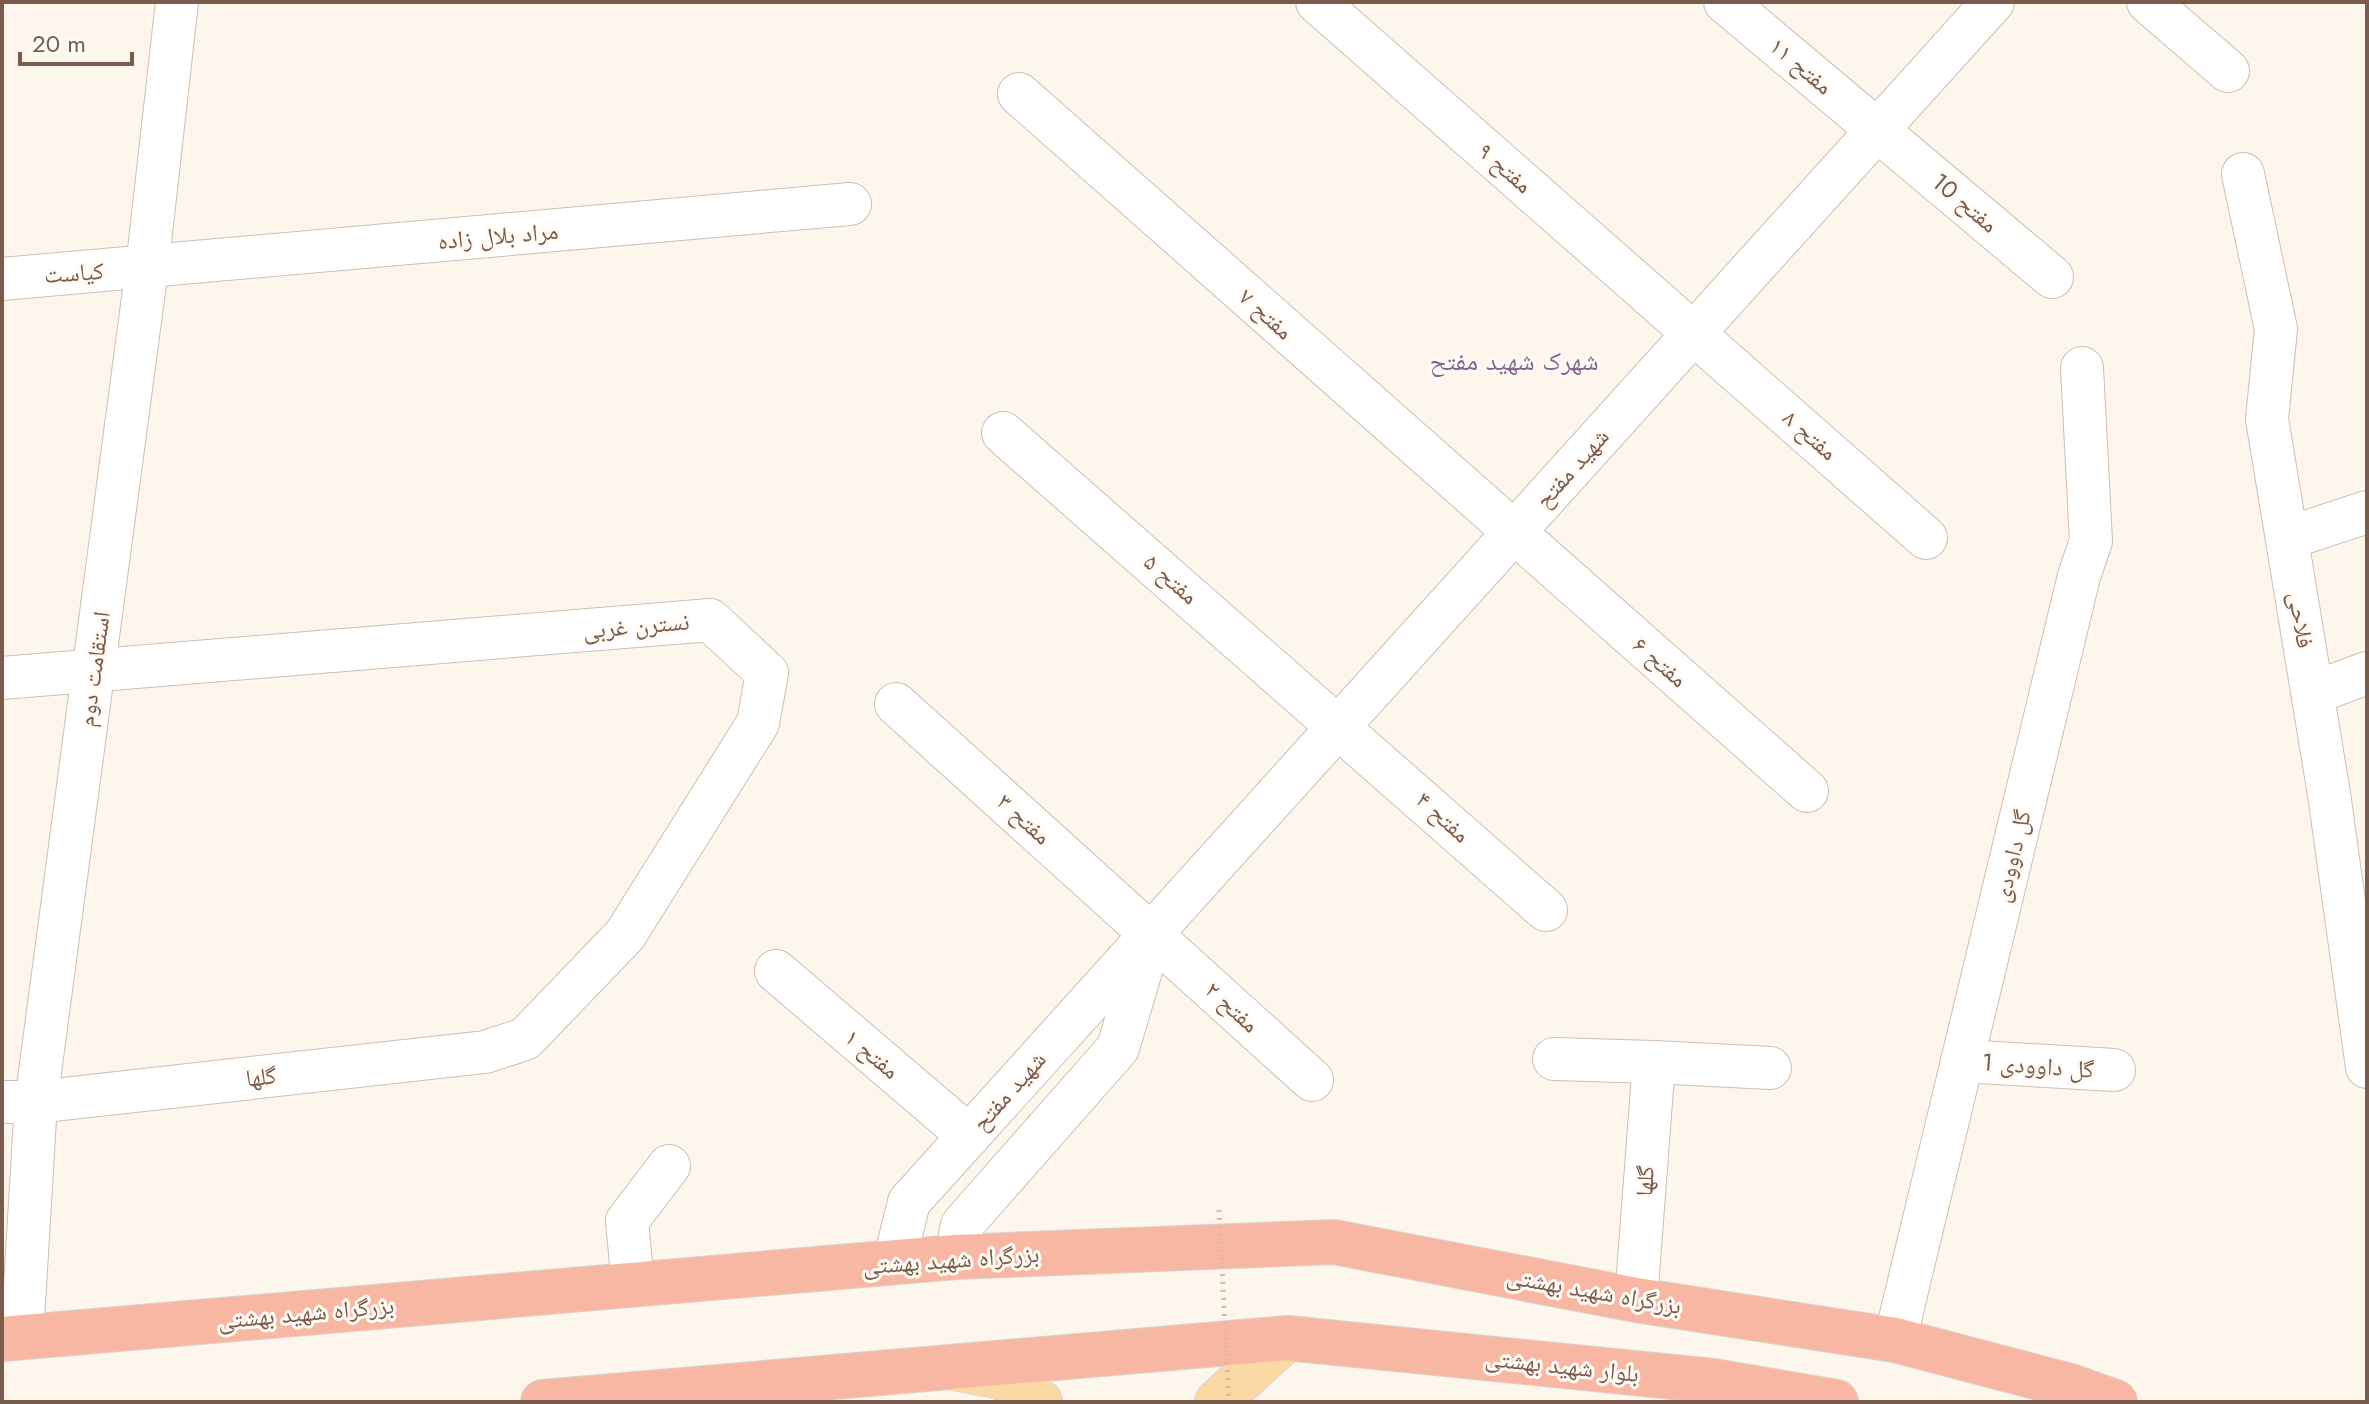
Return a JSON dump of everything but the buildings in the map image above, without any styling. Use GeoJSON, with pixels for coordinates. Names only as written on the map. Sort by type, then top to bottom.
{"type":"FeatureCollection","features":[{"type":"Feature","properties":{"kind":"highway","name":"بزرگراه شهید بهشتی"},"geometry":{"type":"LineString","coordinates":[[12,1338],[956,1257],[1334,1242],[1636,1300],[1895,1340]]}},
{"type":"Feature","properties":{"kind":"highway"},"geometry":{"type":"LineString","coordinates":[[566,1401],[1287,1338]]}},
{"type":"Feature","properties":{"kind":"highway","name":"بلوار شهید بهشتی"},"geometry":{"type":"LineString","coordinates":[[1287,1338],[1713,1381],[1836,1402]]}},
{"type":"Feature","properties":{"kind":"highway"},"geometry":{"type":"LineString","coordinates":[[1895,1340],[2070,1386],[2115,1402]]}},
{"type":"Feature","properties":{"kind":"main road"},"geometry":{"type":"LineString","coordinates":[[1217,1402],[1287,1338]]}},
{"type":"Feature","properties":{"kind":"main road"},"geometry":{"type":"LineString","coordinates":[[944,1367],[1002,1377],[1040,1402]]}},
{"type":"Feature","properties":{"kind":"street","name":"استقامت دوم"},"geometry":{"type":"LineString","coordinates":[[12,1338],[19,1102],[93,672],[147,268],[177,2]]}},
{"type":"Feature","properties":{"kind":"street","name":"مفتح ۹"},"geometry":{"type":"LineString","coordinates":[[1317,2],[1693,333]]}},
{"type":"Feature","properties":{"kind":"street","name":"مفتح ۱۱"},"geometry":{"type":"LineString","coordinates":[[1725,2],[1877,130]]}},
{"type":"Feature","properties":{"kind":"street","name":"شهید مفتح"},"geometry":{"type":"LineString","coordinates":[[894,1263],[909,1202],[1993,2]]}},
{"type":"Feature","properties":{"kind":"street"},"geometry":{"type":"LineString","coordinates":[[2148,2],[2228,71]]}},
{"type":"Feature","properties":{"kind":"street","name":"مفتح ۷"},"geometry":{"type":"LineString","coordinates":[[1019,94],[1513,534]]}},
{"type":"Feature","properties":{"kind":"street","name":"مفتح 10"},"geometry":{"type":"LineString","coordinates":[[1877,130],[2052,277]]}},
{"type":"Feature","properties":{"kind":"street","name":"فلاحی"},"geometry":{"type":"LineString","coordinates":[[2243,174],[2276,329],[2267,419],[2359,942],[2367,1067]]}},
{"type":"Feature","properties":{"kind":"street","name":"مراد بلال زاده"},"geometry":{"type":"LineString","coordinates":[[147,268],[850,204]]}},
{"type":"Feature","properties":{"kind":"street","name":"کیاست"},"geometry":{"type":"LineString","coordinates":[[2,279],[147,268]]}},
{"type":"Feature","properties":{"kind":"street","name":"مفتح ۸"},"geometry":{"type":"LineString","coordinates":[[1693,333],[1926,538]]}},
{"type":"Feature","properties":{"kind":"street","name":"گل داوودی"},"geometry":{"type":"LineString","coordinates":[[1895,1340],[2079,576],[2091,541],[2082,368]]}},
{"type":"Feature","properties":{"kind":"street","name":"مفتح ۵"},"geometry":{"type":"LineString","coordinates":[[1003,433],[1340,725]]}},
{"type":"Feature","properties":{"kind":"street"},"geometry":{"type":"LineString","coordinates":[[2288,538],[2367,512]]}},
{"type":"Feature","properties":{"kind":"street","name":"مفتح ۶"},"geometry":{"type":"LineString","coordinates":[[1513,534],[1807,791]]}},
{"type":"Feature","properties":{"kind":"street","name":"نسترن غربی"},"geometry":{"type":"LineString","coordinates":[[93,672],[710,620],[749,652],[767,673],[758,723],[625,935],[525,1039],[485,1052]]}},
{"type":"Feature","properties":{"kind":"street"},"geometry":{"type":"LineString","coordinates":[[2,678],[93,672]]}},
{"type":"Feature","properties":{"kind":"street"},"geometry":{"type":"LineString","coordinates":[[2313,693],[2367,673]]}},
{"type":"Feature","properties":{"kind":"street","name":"مفتح ۳"},"geometry":{"type":"LineString","coordinates":[[896,704],[1151,934]]}},
{"type":"Feature","properties":{"kind":"street","name":"مفتح ۴"},"geometry":{"type":"LineString","coordinates":[[1340,725],[1546,910]]}},
{"type":"Feature","properties":{"kind":"street","name":"شهید مفتح"},"geometry":{"type":"LineString","coordinates":[[956,1257],[962,1225],[1118,1048],[1151,934]]}},
{"type":"Feature","properties":{"kind":"street","name":"مفتح ۲"},"geometry":{"type":"LineString","coordinates":[[1151,934],[1312,1080]]}},
{"type":"Feature","properties":{"kind":"street","name":"مفتح ۱"},"geometry":{"type":"LineString","coordinates":[[776,971],[969,1136]]}},
{"type":"Feature","properties":{"kind":"street","name":"گلها"},"geometry":{"type":"LineString","coordinates":[[19,1102],[485,1052]]}},
{"type":"Feature","properties":{"kind":"street"},"geometry":{"type":"LineString","coordinates":[[1554,1059],[1770,1068]]}},
{"type":"Feature","properties":{"kind":"street","name":"گل داوودی 1"},"geometry":{"type":"LineString","coordinates":[[1962,1061],[2114,1070]]}},
{"type":"Feature","properties":{"kind":"street","name":"گلها"},"geometry":{"type":"LineString","coordinates":[[1636,1300],[1654,1062]]}},
{"type":"Feature","properties":{"kind":"street"},"geometry":{"type":"LineString","coordinates":[[633,1285],[627,1221],[669,1166]]}},
{"type":"Feature","properties":{"kind":"path"},"geometry":{"type":"LineString","coordinates":[[1219,1210],[1229,1402]]}},
{"type":"Feature","properties":{"kind":"district","name":"شهرک شهید مفتح"},"geometry":{"type":"Point","coordinates":[1514,361]}}]}
